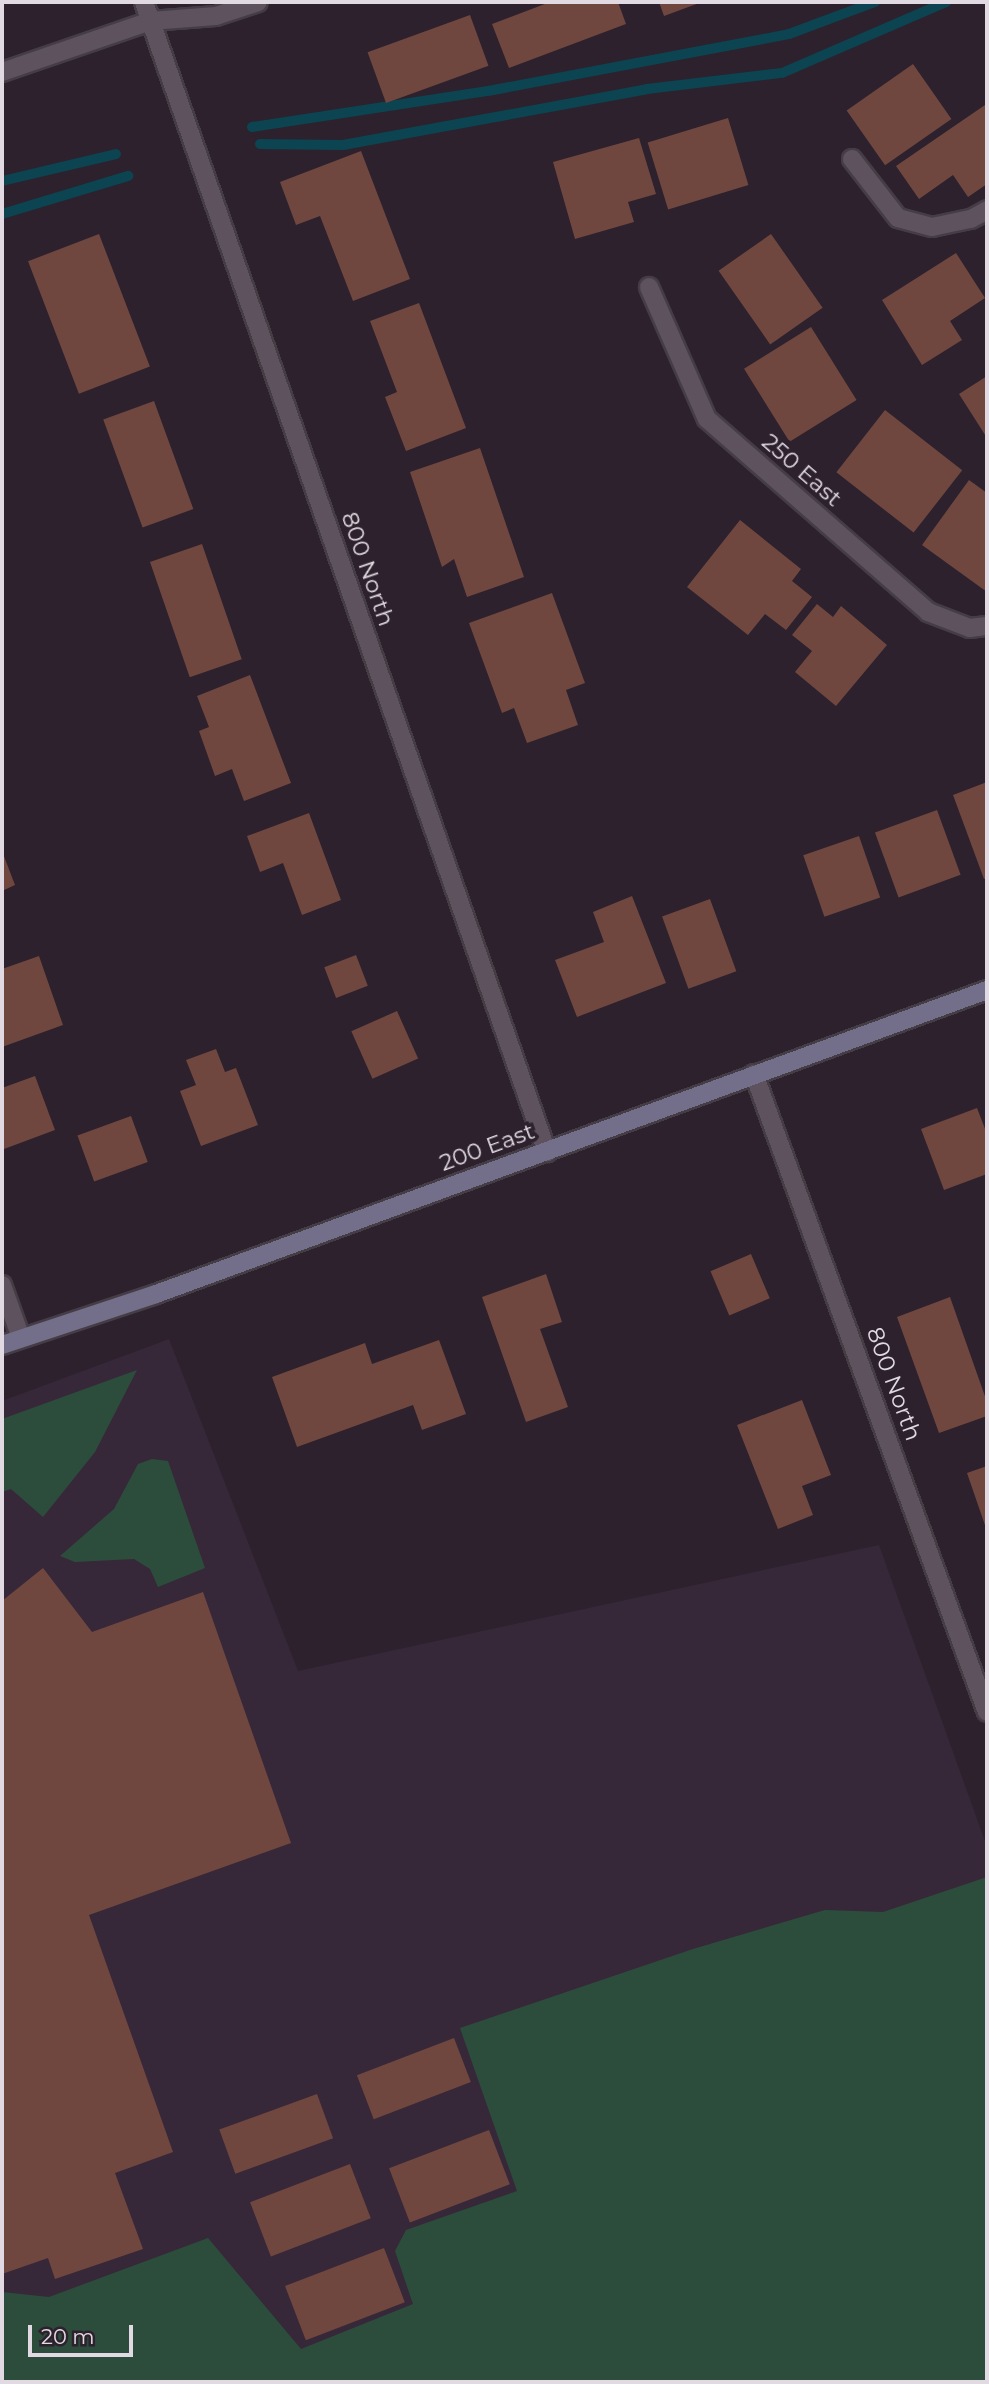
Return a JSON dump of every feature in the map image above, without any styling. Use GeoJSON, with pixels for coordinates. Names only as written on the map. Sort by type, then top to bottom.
{"type":"FeatureCollection","features":[{"type":"Feature","properties":{"kind":"main road","name":"200 East"},"geometry":{"type":"LineString","coordinates":[[2,1345],[156,1294],[987,990]]}},
{"type":"Feature","properties":{"kind":"street","name":"800 North"},"geometry":{"type":"LineString","coordinates":[[144,2],[547,1152]]}},
{"type":"Feature","properties":{"kind":"street"},"geometry":{"type":"LineString","coordinates":[[2,72],[150,21],[216,16],[258,2]]}},
{"type":"Feature","properties":{"kind":"street"},"geometry":{"type":"LineString","coordinates":[[852,159],[898,218],[932,227],[971,219],[987,210]]}},
{"type":"Feature","properties":{"kind":"street","name":"250 East"},"geometry":{"type":"LineString","coordinates":[[649,286],[707,419],[928,612],[970,628],[987,626]]}},
{"type":"Feature","properties":{"kind":"street","name":"800 North"},"geometry":{"type":"LineString","coordinates":[[754,1074],[981,1676],[987,1712]]}},
{"type":"Feature","properties":{"kind":"street"},"geometry":{"type":"LineString","coordinates":[[2,1284],[21,1338]]}},
{"type":"Feature","properties":{"kind":"shaded area"},"geometry":{"type":"Polygon","coordinates":[[[169,1339],[298,1671],[879,1545],[987,1847],[987,2382],[2,2382],[2,1401],[169,1339]]]}},
{"type":"Feature","properties":{"kind":"green space"},"geometry":{"type":"Polygon","coordinates":[[[137,1370],[95,1452],[43,1517],[11,1489],[2,1492],[2,1419],[137,1370]]]}},
{"type":"Feature","properties":{"kind":"green space"},"geometry":{"type":"Polygon","coordinates":[[[152,1459],[168,1461],[205,1568],[158,1587],[150,1569],[134,1559],[75,1562],[60,1556],[114,1509],[138,1464],[152,1459]]]}},
{"type":"Feature","properties":{"kind":"green space"},"geometry":{"type":"Polygon","coordinates":[[[987,1877],[987,2382],[2,2382],[2,2292],[49,2297],[208,2238],[301,2349],[413,2304],[395,2251],[406,2230],[517,2191],[460,2028],[693,1949],[825,1910],[883,1912],[987,1877]]]}},
{"type":"Feature","properties":{"kind":"building"},"geometry":{"type":"Polygon","coordinates":[[[550,2],[618,2],[626,24],[509,68],[492,24],[550,2]]]}},
{"type":"Feature","properties":{"kind":"building"},"geometry":{"type":"Polygon","coordinates":[[[659,2],[702,2],[664,16],[659,2]]]}},
{"type":"Feature","properties":{"kind":"building"},"geometry":{"type":"Polygon","coordinates":[[[470,15],[488,66],[386,103],[368,52],[470,15]]]}},
{"type":"Feature","properties":{"kind":"building"},"geometry":{"type":"Polygon","coordinates":[[[913,64],[951,119],[885,165],[847,110],[913,64]]]}},
{"type":"Feature","properties":{"kind":"building"},"geometry":{"type":"Polygon","coordinates":[[[985,105],[987,184],[968,197],[953,175],[919,199],[896,166],[985,105]]]}},
{"type":"Feature","properties":{"kind":"building"},"geometry":{"type":"Polygon","coordinates":[[[728,118],[748,185],[668,210],[648,143],[728,118]]]}},
{"type":"Feature","properties":{"kind":"building"},"geometry":{"type":"Polygon","coordinates":[[[639,138],[656,194],[628,202],[634,222],[575,239],[553,162],[639,138]]]}},
{"type":"Feature","properties":{"kind":"building"},"geometry":{"type":"Polygon","coordinates":[[[361,151],[410,279],[353,301],[320,216],[296,225],[280,182],[361,151]]]}},
{"type":"Feature","properties":{"kind":"building"},"geometry":{"type":"Polygon","coordinates":[[[99,234],[150,367],[79,394],[28,261],[99,234]]]}},
{"type":"Feature","properties":{"kind":"building"},"geometry":{"type":"Polygon","coordinates":[[[771,234],[823,308],[770,344],[719,271],[771,234]]]}},
{"type":"Feature","properties":{"kind":"building"},"geometry":{"type":"Polygon","coordinates":[[[956,253],[985,298],[950,321],[962,340],[922,365],[882,300],[956,253]]]}},
{"type":"Feature","properties":{"kind":"building"},"geometry":{"type":"Polygon","coordinates":[[[419,303],[466,428],[406,451],[385,397],[397,392],[370,321],[419,303]]]}},
{"type":"Feature","properties":{"kind":"building"},"geometry":{"type":"Polygon","coordinates":[[[811,327],[857,400],[790,442],[744,369],[811,327]]]}},
{"type":"Feature","properties":{"kind":"building"},"geometry":{"type":"Polygon","coordinates":[[[987,376],[987,438],[959,394],[987,376]]]}},
{"type":"Feature","properties":{"kind":"building"},"geometry":{"type":"Polygon","coordinates":[[[154,401],[193,509],[143,528],[103,419],[154,401]]]}},
{"type":"Feature","properties":{"kind":"building"},"geometry":{"type":"Polygon","coordinates":[[[885,410],[962,470],[914,533],[836,472],[885,410]]]}},
{"type":"Feature","properties":{"kind":"building"},"geometry":{"type":"Polygon","coordinates":[[[480,448],[524,577],[467,597],[454,559],[442,567],[410,472],[480,448]]]}},
{"type":"Feature","properties":{"kind":"building"},"geometry":{"type":"Polygon","coordinates":[[[969,480],[987,493],[987,592],[922,545],[969,480]]]}},
{"type":"Feature","properties":{"kind":"building"},"geometry":{"type":"Polygon","coordinates":[[[740,520],[801,569],[792,581],[812,597],[786,630],[765,614],[748,635],[687,587],[740,520]]]}},
{"type":"Feature","properties":{"kind":"building"},"geometry":{"type":"Polygon","coordinates":[[[202,544],[242,659],[190,677],[150,562],[202,544]]]}},
{"type":"Feature","properties":{"kind":"building"},"geometry":{"type":"Polygon","coordinates":[[[552,593],[585,683],[566,690],[578,725],[527,743],[514,708],[502,713],[469,623],[552,593]]]}},
{"type":"Feature","properties":{"kind":"building"},"geometry":{"type":"Polygon","coordinates":[[[817,604],[833,617],[841,606],[887,645],[836,706],[795,672],[812,651],[792,635],[817,604]]]}},
{"type":"Feature","properties":{"kind":"building"},"geometry":{"type":"Polygon","coordinates":[[[250,675],[291,783],[244,801],[232,769],[215,776],[199,731],[209,727],[197,696],[250,675]]]}},
{"type":"Feature","properties":{"kind":"building"},"geometry":{"type":"Polygon","coordinates":[[[987,782],[987,878],[984,879],[953,795],[987,782]]]}},
{"type":"Feature","properties":{"kind":"building"},"geometry":{"type":"Polygon","coordinates":[[[937,810],[961,875],[899,897],[875,833],[937,810]]]}},
{"type":"Feature","properties":{"kind":"building"},"geometry":{"type":"Polygon","coordinates":[[[309,813],[341,900],[302,915],[283,863],[260,872],[247,836],[309,813]]]}},
{"type":"Feature","properties":{"kind":"building"},"geometry":{"type":"Polygon","coordinates":[[[859,836],[880,897],[824,917],[803,855],[859,836]]]}},
{"type":"Feature","properties":{"kind":"building"},"geometry":{"type":"Polygon","coordinates":[[[2,851],[15,885],[2,891],[2,851]]]}},
{"type":"Feature","properties":{"kind":"building"},"geometry":{"type":"Polygon","coordinates":[[[632,896],[666,983],[577,1017],[555,960],[604,942],[593,912],[632,896]]]}},
{"type":"Feature","properties":{"kind":"building"},"geometry":{"type":"Polygon","coordinates":[[[710,899],[736,971],[688,989],[662,916],[710,899]]]}},
{"type":"Feature","properties":{"kind":"building"},"geometry":{"type":"Polygon","coordinates":[[[356,955],[368,986],[336,998],[324,967],[356,955]]]}},
{"type":"Feature","properties":{"kind":"building"},"geometry":{"type":"Polygon","coordinates":[[[39,956],[63,1025],[2,1047],[2,969],[39,956]]]}},
{"type":"Feature","properties":{"kind":"building"},"geometry":{"type":"Polygon","coordinates":[[[397,1011],[418,1059],[372,1079],[351,1031],[397,1011]]]}},
{"type":"Feature","properties":{"kind":"building"},"geometry":{"type":"Polygon","coordinates":[[[216,1049],[225,1072],[236,1068],[258,1125],[201,1146],[180,1091],[196,1085],[186,1060],[216,1049]]]}},
{"type":"Feature","properties":{"kind":"building"},"geometry":{"type":"Polygon","coordinates":[[[35,1076],[55,1130],[4,1149],[2,1088],[35,1076]]]}},
{"type":"Feature","properties":{"kind":"building"},"geometry":{"type":"Polygon","coordinates":[[[977,1108],[987,1134],[987,1174],[944,1190],[921,1129],[977,1108]]]}},
{"type":"Feature","properties":{"kind":"building"},"geometry":{"type":"Polygon","coordinates":[[[131,1116],[148,1162],[94,1182],[77,1135],[131,1116]]]}},
{"type":"Feature","properties":{"kind":"building"},"geometry":{"type":"Polygon","coordinates":[[[751,1254],[770,1298],[729,1315],[710,1271],[751,1254]]]}},
{"type":"Feature","properties":{"kind":"building"},"geometry":{"type":"Polygon","coordinates":[[[546,1274],[562,1322],[540,1329],[568,1407],[526,1422],[482,1297],[546,1274]]]}},
{"type":"Feature","properties":{"kind":"building"},"geometry":{"type":"Polygon","coordinates":[[[950,1297],[987,1402],[987,1416],[939,1433],[897,1317],[950,1297]]]}},
{"type":"Feature","properties":{"kind":"building"},"geometry":{"type":"Polygon","coordinates":[[[439,1340],[466,1414],[422,1430],[413,1405],[297,1447],[272,1377],[365,1343],[372,1364],[439,1340]]]}},
{"type":"Feature","properties":{"kind":"building"},"geometry":{"type":"Polygon","coordinates":[[[802,1400],[831,1475],[802,1486],[813,1515],[778,1529],[737,1425],[802,1400]]]}},
{"type":"Feature","properties":{"kind":"building"},"geometry":{"type":"Polygon","coordinates":[[[987,1466],[987,1531],[967,1473],[987,1466]]]}},
{"type":"Feature","properties":{"kind":"building"},"geometry":{"type":"Polygon","coordinates":[[[43,1568],[92,1632],[203,1592],[291,1843],[89,1915],[173,2152],[115,2173],[143,2249],[55,2279],[48,2258],[2,2274],[2,1601],[43,1568]]]}},
{"type":"Feature","properties":{"kind":"building"},"geometry":{"type":"Polygon","coordinates":[[[454,2038],[471,2082],[374,2119],[357,2075],[454,2038]]]}},
{"type":"Feature","properties":{"kind":"building"},"geometry":{"type":"Polygon","coordinates":[[[317,2094],[333,2138],[235,2174],[219,2130],[317,2094]]]}},
{"type":"Feature","properties":{"kind":"building"},"geometry":{"type":"Polygon","coordinates":[[[489,2130],[510,2184],[410,2222],[389,2168],[489,2130]]]}},
{"type":"Feature","properties":{"kind":"building"},"geometry":{"type":"Polygon","coordinates":[[[350,2164],[371,2218],[271,2256],[250,2202],[350,2164]]]}},
{"type":"Feature","properties":{"kind":"building"},"geometry":{"type":"Polygon","coordinates":[[[384,2248],[405,2302],[306,2340],[285,2286],[384,2248]]]}},
{"type":"Feature","properties":{"kind":"waterway"},"geometry":{"type":"LineString","coordinates":[[252,127],[488,91],[789,34],[875,2]]}},
{"type":"Feature","properties":{"kind":"waterway"},"geometry":{"type":"LineString","coordinates":[[260,144],[343,145],[647,89],[782,73],[946,2]]}},
{"type":"Feature","properties":{"kind":"waterway"},"geometry":{"type":"LineString","coordinates":[[2,181],[116,154]]}},
{"type":"Feature","properties":{"kind":"waterway"},"geometry":{"type":"LineString","coordinates":[[2,214],[128,176]]}}]}
